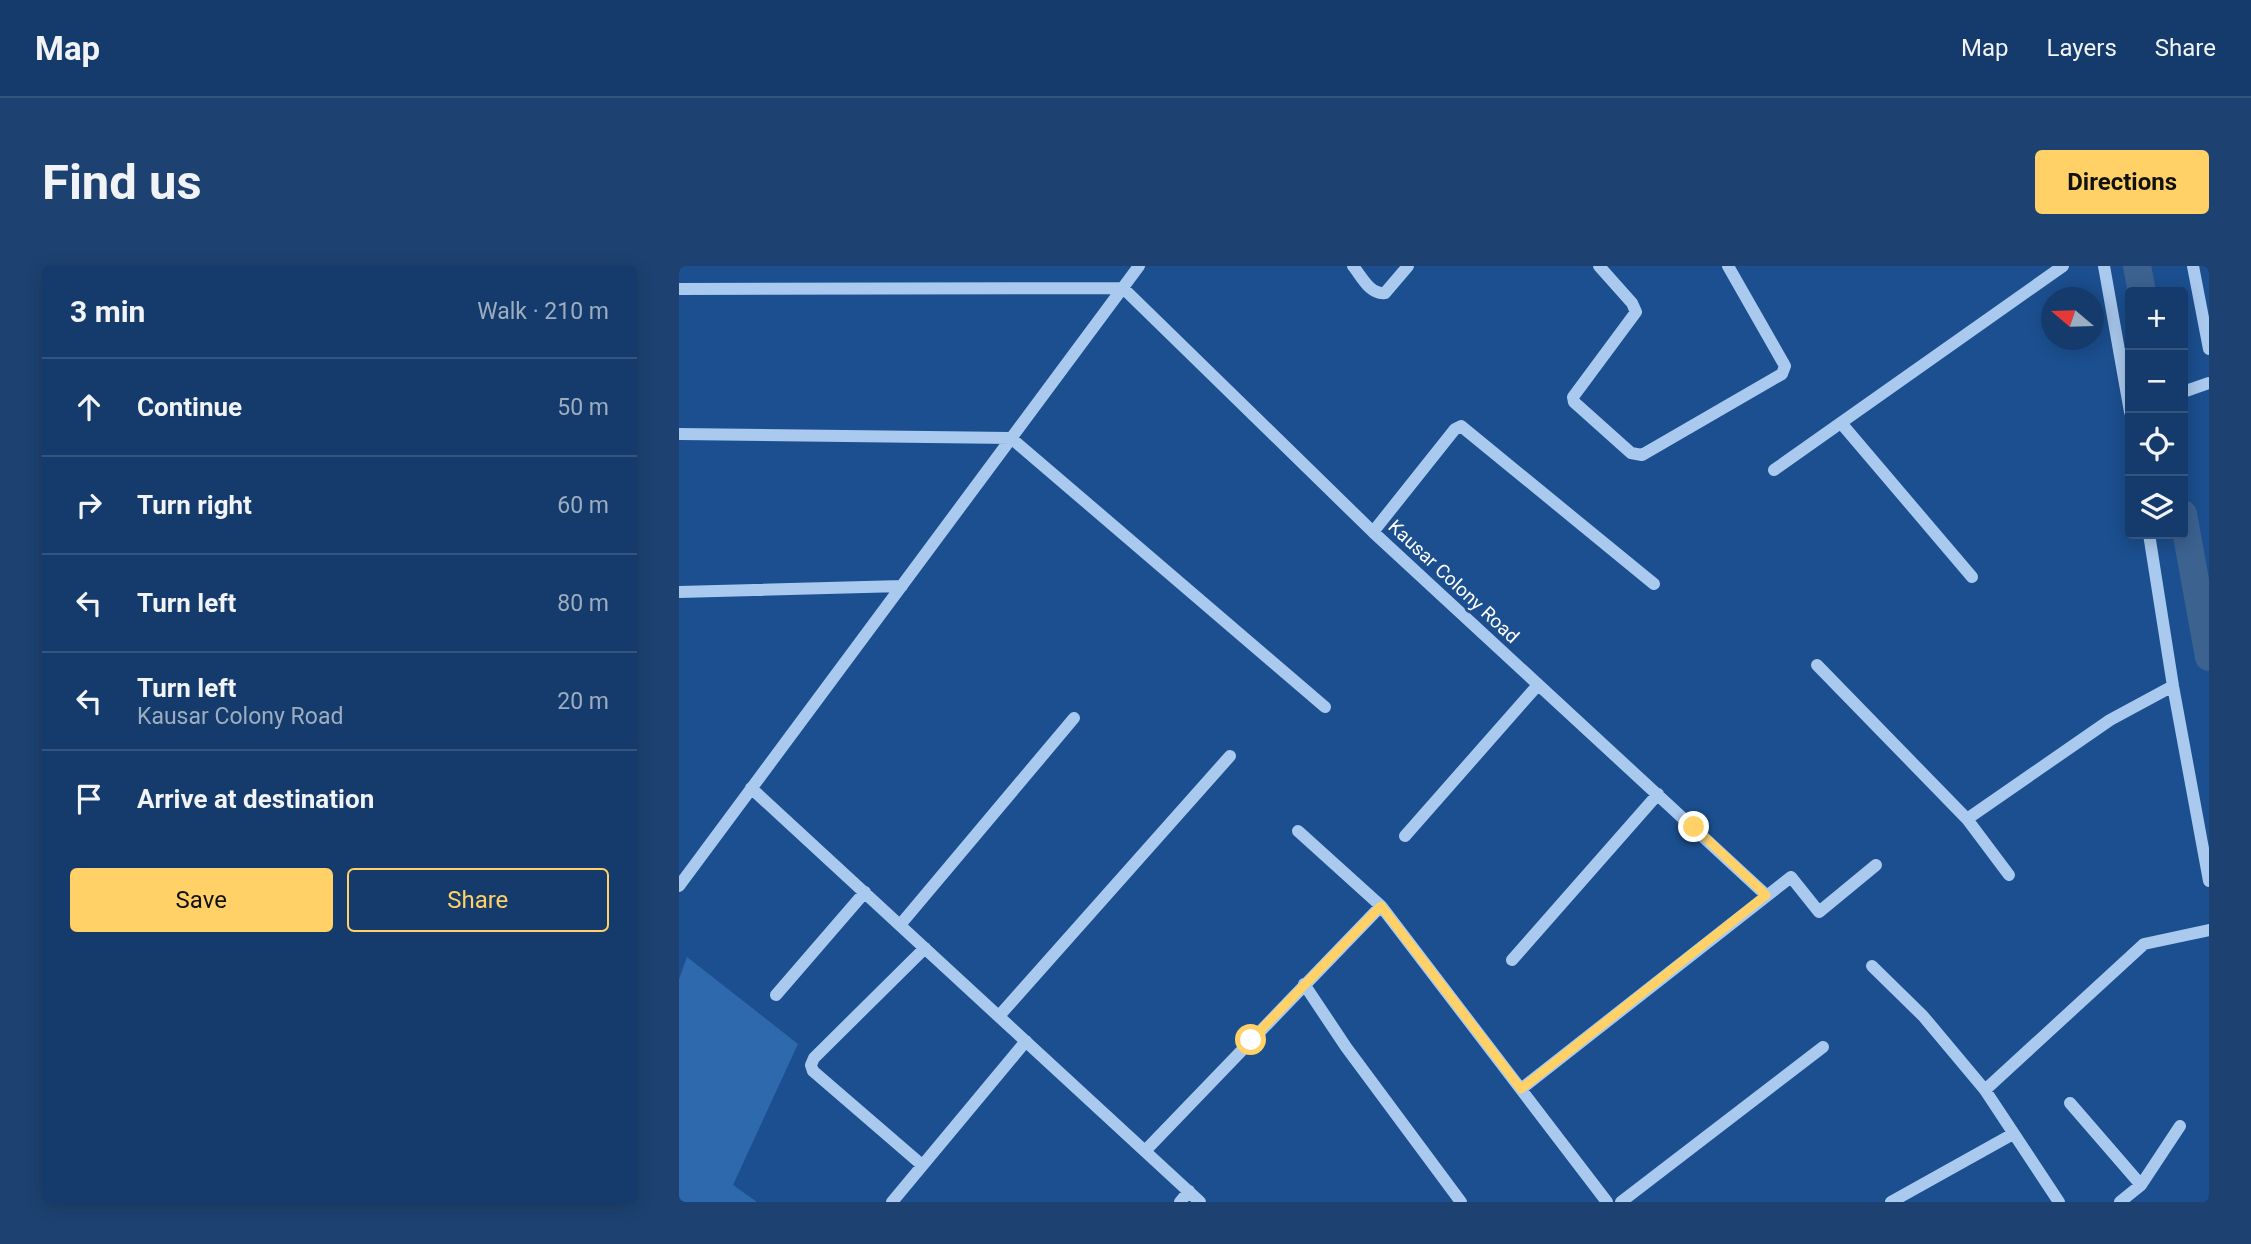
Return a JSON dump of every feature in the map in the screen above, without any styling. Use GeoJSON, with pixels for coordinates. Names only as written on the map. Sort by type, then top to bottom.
{"type":"FeatureCollection","features":[{"type":"Feature","properties":{"kind":"street"},"geometry":{"type":"LineString","coordinates":[[679,886],[1139,266]]}},
{"type":"Feature","properties":{"kind":"street"},"geometry":{"type":"LineString","coordinates":[[1353,266],[1373,292],[1379,294],[1385,293],[1408,266]]}},
{"type":"Feature","properties":{"kind":"street"},"geometry":{"type":"LineString","coordinates":[[1599,266],[1632,303],[1636,312],[1573,397],[1574,402],[1637,456],[1785,370],[1728,266]]}},
{"type":"Feature","properties":{"kind":"street"},"geometry":{"type":"LineString","coordinates":[[1774,470],[2063,266]]}},
{"type":"Feature","properties":{"kind":"street"},"geometry":{"type":"LineString","coordinates":[[2104,266],[2125,381]]}},
{"type":"Feature","properties":{"kind":"street"},"geometry":{"type":"LineString","coordinates":[[2193,266],[2209,349]]}},
{"type":"Feature","properties":{"kind":"street"},"geometry":{"type":"LineString","coordinates":[[679,289],[1123,288]]}},
{"type":"Feature","properties":{"kind":"street","name":"Kausar Colony Road"},"geometry":{"type":"LineString","coordinates":[[1123,288],[1373,532],[1766,895]]}},
{"type":"Feature","properties":{"kind":"street"},"geometry":{"type":"LineString","coordinates":[[2189,390],[2209,383]]}},
{"type":"Feature","properties":{"kind":"street"},"geometry":{"type":"LineString","coordinates":[[1841,423],[1972,577]]}},
{"type":"Feature","properties":{"kind":"street"},"geometry":{"type":"LineString","coordinates":[[1373,532],[1455,429],[1461,426],[1654,584]]}},
{"type":"Feature","properties":{"kind":"street"},"geometry":{"type":"LineString","coordinates":[[679,434],[1011,438],[1325,707]]}},
{"type":"Feature","properties":{"kind":"street"},"geometry":{"type":"LineString","coordinates":[[2150,539],[2173,686],[2209,881]]}},
{"type":"Feature","properties":{"kind":"street"},"geometry":{"type":"LineString","coordinates":[[679,592],[902,586]]}},
{"type":"Feature","properties":{"kind":"street"},"geometry":{"type":"LineString","coordinates":[[1817,665],[1967,819],[2009,875]]}},
{"type":"Feature","properties":{"kind":"street"},"geometry":{"type":"LineString","coordinates":[[1405,836],[1537,686]]}},
{"type":"Feature","properties":{"kind":"street"},"geometry":{"type":"LineString","coordinates":[[1967,819],[2110,720],[2173,686]]}},
{"type":"Feature","properties":{"kind":"street"},"geometry":{"type":"LineString","coordinates":[[900,925],[1074,718]]}},
{"type":"Feature","properties":{"kind":"street"},"geometry":{"type":"LineString","coordinates":[[999,1016],[1230,755]]}},
{"type":"Feature","properties":{"kind":"street"},"geometry":{"type":"LineString","coordinates":[[751,788],[1200,1202]]}},
{"type":"Feature","properties":{"kind":"street"},"geometry":{"type":"LineString","coordinates":[[1512,960],[1658,793]]}},
{"type":"Feature","properties":{"kind":"street"},"geometry":{"type":"LineString","coordinates":[[1299,831],[1381,906],[1607,1202]]}},
{"type":"Feature","properties":{"kind":"street"},"geometry":{"type":"LineString","coordinates":[[1521,1089],[1791,877],[1819,912],[1876,865]]}},
{"type":"Feature","properties":{"kind":"street"},"geometry":{"type":"LineString","coordinates":[[776,995],[865,892]]}},
{"type":"Feature","properties":{"kind":"street"},"geometry":{"type":"LineString","coordinates":[[1145,1150],[1381,906]]}},
{"type":"Feature","properties":{"kind":"street"},"geometry":{"type":"LineString","coordinates":[[1985,1090],[2144,944],[2209,930]]}},
{"type":"Feature","properties":{"kind":"street"},"geometry":{"type":"LineString","coordinates":[[922,1165],[813,1071],[811,1065],[814,1058],[925,948]]}},
{"type":"Feature","properties":{"kind":"street"},"geometry":{"type":"LineString","coordinates":[[1873,966],[1923,1016],[1985,1090],[2059,1202]]}},
{"type":"Feature","properties":{"kind":"street"},"geometry":{"type":"LineString","coordinates":[[1304,984],[1346,1047],[1461,1202]]}},
{"type":"Feature","properties":{"kind":"street"},"geometry":{"type":"LineString","coordinates":[[892,1202],[1026,1041]]}},
{"type":"Feature","properties":{"kind":"street"},"geometry":{"type":"LineString","coordinates":[[1621,1202],[1823,1047]]}},
{"type":"Feature","properties":{"kind":"street"},"geometry":{"type":"LineString","coordinates":[[2070,1103],[2141,1185]]}},
{"type":"Feature","properties":{"kind":"street"},"geometry":{"type":"LineString","coordinates":[[2120,1202],[2141,1185],[2180,1126]]}},
{"type":"Feature","properties":{"kind":"street"},"geometry":{"type":"LineString","coordinates":[[1891,1202],[2013,1134]]}},
{"type":"Feature","properties":{"kind":"street"},"geometry":{"type":"LineString","coordinates":[[1180,1202],[1189,1191]]}},
{"type":"Feature","properties":{"kind":"shaded area"},"geometry":{"type":"Polygon","coordinates":[[[687,957],[798,1044],[733,1185],[757,1202],[679,1202],[679,979],[687,957]]]}},
{"type":"Feature","properties":{"kind":"waterway"},"geometry":{"type":"LineString","coordinates":[[2137,266],[2141,287]]}},
{"type":"Feature","properties":{"kind":"waterway"},"geometry":{"type":"LineString","coordinates":[[2188,539],[2209,657]]}},
{"type":"Feature","properties":{"kind":"route"},"geometry":{"type":"LineString","coordinates":[[1251,1040],[1381,906],[1521,1089],[1766,895],[1694,827]]}}]}
